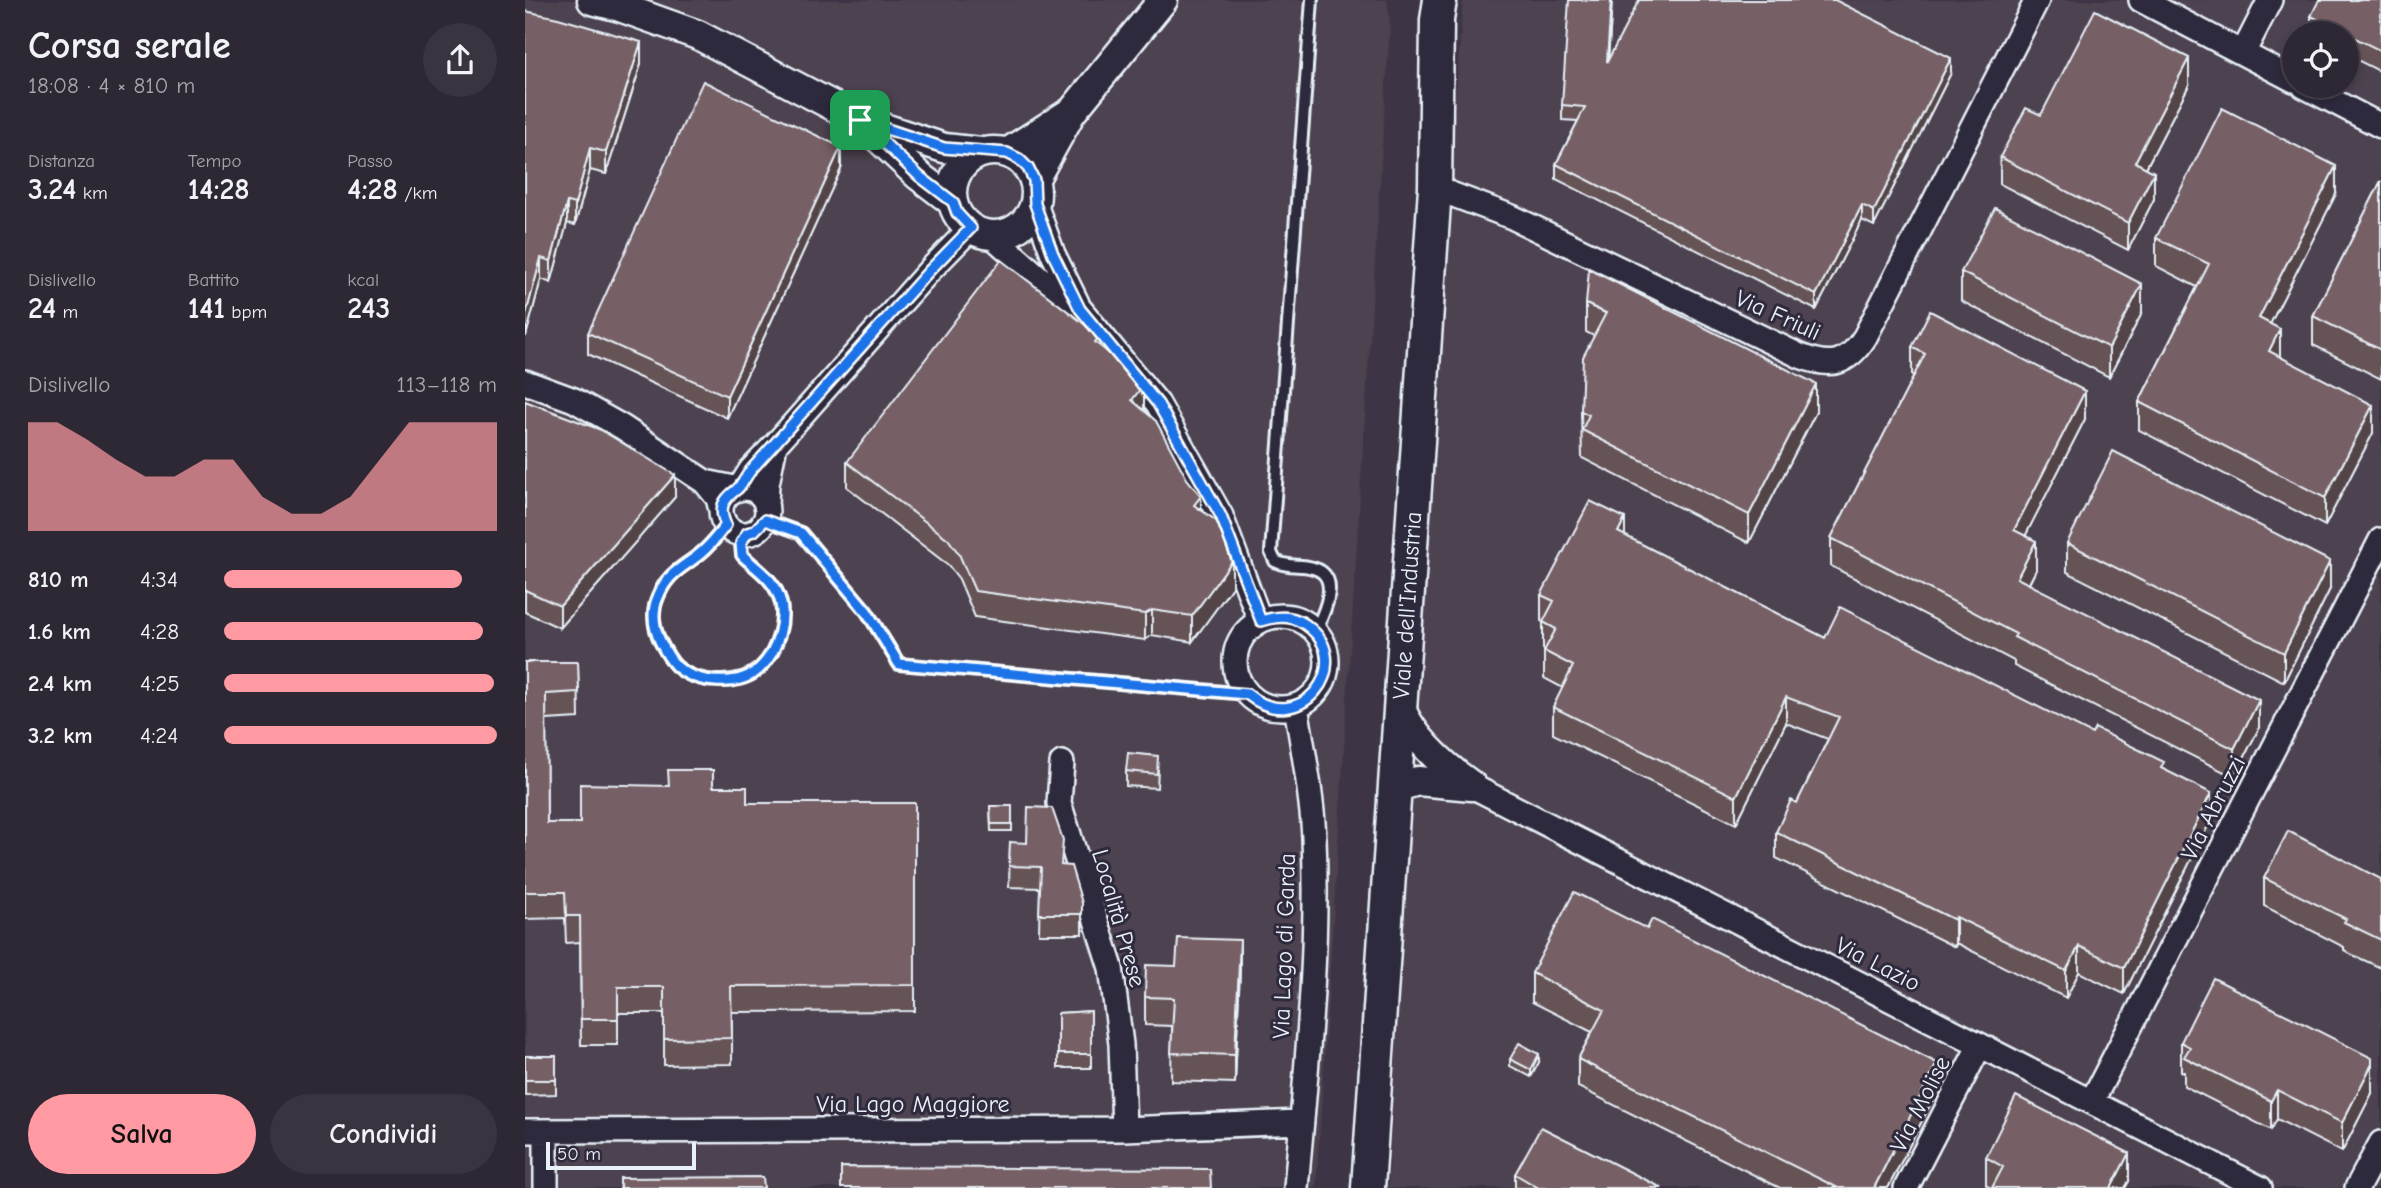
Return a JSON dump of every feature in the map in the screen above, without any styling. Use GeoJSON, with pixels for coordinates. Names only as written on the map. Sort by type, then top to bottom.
{"type":"FeatureCollection","features":[{"type":"Feature","properties":{"kind":"main road","name":"Viale dell'Industria"},"geometry":{"type":"LineString","coordinates":[[1368,1188],[1435,188],[1436,7]]}},
{"type":"Feature","properties":{"kind":"street"},"geometry":{"type":"LineString","coordinates":[[592,0],[620,7],[698,35],[860,120],[944,148],[994,153],[1019,159],[1028,168],[1053,254],[1080,309],[1158,404],[1221,516],[1261,621]]}},
{"type":"Feature","properties":{"kind":"street"},"geometry":{"type":"LineString","coordinates":[[745,519],[727,496],[739,489],[751,470],[929,271],[981,232],[1003,234],[1023,224],[1034,192],[1070,113],[1163,0]]}},
{"type":"Feature","properties":{"kind":"street","name":"Via Friuli"},"geometry":{"type":"LineString","coordinates":[[1435,188],[1512,217],[1800,356],[1816,362],[1833,363],[1847,358],[1865,337],[2037,0]]}},
{"type":"Feature","properties":{"kind":"street"},"geometry":{"type":"LineString","coordinates":[[2141,0],[2282,74]]}},
{"type":"Feature","properties":{"kind":"street"},"geometry":{"type":"LineString","coordinates":[[2243,53],[2270,0]]}},
{"type":"Feature","properties":{"kind":"street"},"geometry":{"type":"LineString","coordinates":[[2327,98],[2381,126]]}},
{"type":"Feature","properties":{"kind":"street"},"geometry":{"type":"LineString","coordinates":[[1070,113],[994,153],[970,158],[961,167],[952,190],[957,213],[1080,309]]}},
{"type":"Feature","properties":{"kind":"street"},"geometry":{"type":"LineString","coordinates":[[860,120],[919,176],[953,202]]}},
{"type":"Feature","properties":{"kind":"street"},"geometry":{"type":"LineString","coordinates":[[525,383],[586,407],[622,427],[705,482],[717,498],[745,519]]}},
{"type":"Feature","properties":{"kind":"street"},"geometry":{"type":"LineString","coordinates":[[745,519],[767,484],[775,445]]}},
{"type":"Feature","properties":{"kind":"street"},"geometry":{"type":"LineString","coordinates":[[705,482],[753,490],[759,494],[745,519]]}},
{"type":"Feature","properties":{"kind":"street","name":"Via Abruzzi"},"geometry":{"type":"LineString","coordinates":[[2092,1101],[2381,540]]}},
{"type":"Feature","properties":{"kind":"street"},"geometry":{"type":"LineString","coordinates":[[1290,617],[1304,622],[1315,632],[1323,644],[1327,659],[1325,674],[1314,693],[1296,706],[1283,709],[1257,702],[1247,694],[1238,681],[1235,666],[1236,652],[1249,629],[1261,621],[1290,617]]}},
{"type":"Feature","properties":{"kind":"street","name":"Via Lago di Garda"},"geometry":{"type":"LineString","coordinates":[[1296,706],[1314,835],[1315,925],[1297,1188]]}},
{"type":"Feature","properties":{"kind":"street"},"geometry":{"type":"LineString","coordinates":[[1401,709],[1406,721],[1433,754],[1472,786]]}},
{"type":"Feature","properties":{"kind":"street","name":"Località Prese"},"geometry":{"type":"LineString","coordinates":[[1062,763],[1059,803],[1093,919],[1111,968],[1121,1044],[1124,1129]]}},
{"type":"Feature","properties":{"kind":"street"},"geometry":{"type":"LineString","coordinates":[[1394,788],[1418,781],[1472,786]]}},
{"type":"Feature","properties":{"kind":"street","name":"Via Lazio"},"geometry":{"type":"LineString","coordinates":[[1472,786],[2260,1188]]}},
{"type":"Feature","properties":{"kind":"street","name":"Via Molise"},"geometry":{"type":"LineString","coordinates":[[1906,1188],[1980,1045]]}},
{"type":"Feature","properties":{"kind":"street","name":"Via Lago Maggiore"},"geometry":{"type":"LineString","coordinates":[[535,1131],[1124,1129],[1302,1122]]}},
{"type":"Feature","properties":{"kind":"street"},"geometry":{"type":"LineString","coordinates":[[535,1131],[546,1188]]}},
{"type":"Feature","properties":{"kind":"street"},"geometry":{"type":"LineString","coordinates":[[2357,1188],[2381,1143]]}},
{"type":"Feature","properties":{"kind":"lane"},"geometry":{"type":"LineString","coordinates":[[1312,0],[1271,552],[1275,561],[1287,567],[1313,567],[1321,572],[1328,583],[1329,603],[1315,632]]}},
{"type":"Feature","properties":{"kind":"lane"},"geometry":{"type":"LineString","coordinates":[[745,519],[742,555],[770,581],[778,593],[782,620],[778,638],[760,668],[745,677],[712,681],[694,676],[675,666],[657,634],[654,615],[656,600],[675,570],[745,519]]}},
{"type":"Feature","properties":{"kind":"lane"},"geometry":{"type":"LineString","coordinates":[[745,519],[801,533],[867,612],[899,664],[1247,694]]}},
{"type":"Feature","properties":{"kind":"shaded area"},"geometry":{"type":"Polygon","coordinates":[[[525,0],[1387,0],[1390,23],[1316,1188],[525,1188],[525,0]]]}},
{"type":"Feature","properties":{"kind":"shaded area"},"geometry":{"type":"Polygon","coordinates":[[[1463,0],[2381,0],[2381,1188],[1388,1188],[1441,289],[1463,0]]]}},
{"type":"Feature","properties":{"kind":"building"},"geometry":{"type":"Polygon","coordinates":[[[1569,0],[1611,0],[1607,62],[1639,0],[1835,0],[1951,58],[1874,211],[1862,205],[1816,295],[1556,164],[1585,107],[1562,105],[1569,0]]]}},
{"type":"Feature","properties":{"kind":"building"},"geometry":{"type":"Polygon","coordinates":[[[2319,0],[2381,0],[2381,51],[2359,40],[2359,21],[2321,21],[2311,16],[2319,0]]]}},
{"type":"Feature","properties":{"kind":"building"},"geometry":{"type":"Polygon","coordinates":[[[2095,10],[2189,58],[2135,162],[2154,172],[2128,223],[2000,157],[2026,108],[2041,115],[2095,10]]]}},
{"type":"Feature","properties":{"kind":"building"},"geometry":{"type":"Polygon","coordinates":[[[525,11],[641,42],[606,152],[590,148],[575,204],[567,202],[551,261],[541,258],[526,314],[525,314],[525,11]]]}},
{"type":"Feature","properties":{"kind":"building"},"geometry":{"type":"Polygon","coordinates":[[[703,81],[841,147],[727,396],[588,333],[703,81]]]}},
{"type":"Feature","properties":{"kind":"building"},"geometry":{"type":"Polygon","coordinates":[[[2222,108],[2336,166],[2259,318],[2280,329],[2269,351],[2373,405],[2325,498],[2139,402],[2209,264],[2156,238],[2222,108]]]}},
{"type":"Feature","properties":{"kind":"building"},"geometry":{"type":"Polygon","coordinates":[[[2381,181],[2381,350],[2313,316],[2381,181]]]}},
{"type":"Feature","properties":{"kind":"building"},"geometry":{"type":"Polygon","coordinates":[[[1995,208],[2142,284],[2109,348],[1961,272],[1995,208]]]}},
{"type":"Feature","properties":{"kind":"building"},"geometry":{"type":"Polygon","coordinates":[[[1001,260],[1100,336],[1095,342],[1137,375],[1144,384],[1132,400],[1156,421],[1187,479],[1201,496],[1194,505],[1218,522],[1232,561],[1192,616],[1152,610],[1145,614],[975,591],[959,554],[948,539],[847,462],[1001,260]]]}},
{"type":"Feature","properties":{"kind":"building"},"geometry":{"type":"Polygon","coordinates":[[[1589,269],[1816,384],[1749,515],[1582,430],[1589,415],[1581,411],[1583,357],[1606,313],[1586,304],[1589,269]]]}},
{"type":"Feature","properties":{"kind":"building"},"geometry":{"type":"Polygon","coordinates":[[[1930,311],[2085,391],[2014,530],[2036,541],[2017,578],[2259,700],[2234,749],[2014,637],[2016,634],[1831,538],[1925,354],[1912,347],[1930,311]]]}},
{"type":"Feature","properties":{"kind":"building"},"geometry":{"type":"Polygon","coordinates":[[[525,401],[601,430],[675,475],[560,606],[525,590],[525,401]]]}},
{"type":"Feature","properties":{"kind":"building"},"geometry":{"type":"Polygon","coordinates":[[[2113,451],[2330,561],[2284,653],[2067,543],[2113,451]]]}},
{"type":"Feature","properties":{"kind":"building"},"geometry":{"type":"Polygon","coordinates":[[[1590,501],[1625,518],[1618,532],[1825,638],[1840,607],[2092,734],[2095,728],[2164,762],[2161,768],[2211,793],[2124,968],[2079,946],[2066,971],[1776,832],[1791,800],[1797,803],[1839,717],[1786,697],[1736,797],[1553,707],[1573,666],[1544,651],[1556,629],[1543,622],[1554,601],[1541,595],[1590,501]]]}},
{"type":"Feature","properties":{"kind":"building"},"geometry":{"type":"Polygon","coordinates":[[[525,662],[578,662],[579,692],[546,694],[547,823],[580,823],[580,784],[669,786],[668,770],[713,770],[713,787],[747,787],[747,803],[915,803],[915,985],[731,986],[732,1038],[664,1039],[664,987],[618,987],[618,1019],[581,1019],[580,916],[566,916],[565,892],[525,892],[525,662]]]}},
{"type":"Feature","properties":{"kind":"building"},"geometry":{"type":"Polygon","coordinates":[[[1128,753],[1158,756],[1157,774],[1126,771],[1128,753]]]}},
{"type":"Feature","properties":{"kind":"building"},"geometry":{"type":"Polygon","coordinates":[[[990,806],[1012,806],[1012,824],[991,824],[990,806]]]}},
{"type":"Feature","properties":{"kind":"building"},"geometry":{"type":"Polygon","coordinates":[[[1028,807],[1052,808],[1063,840],[1061,865],[1071,866],[1082,903],[1082,914],[1039,914],[1041,867],[1009,866],[1010,842],[1027,843],[1028,807]]]}},
{"type":"Feature","properties":{"kind":"building"},"geometry":{"type":"Polygon","coordinates":[[[2288,831],[2381,879],[2381,940],[2344,922],[2346,919],[2264,878],[2288,831]]]}},
{"type":"Feature","properties":{"kind":"building"},"geometry":{"type":"Polygon","coordinates":[[[1574,892],[1647,929],[1652,919],[1937,1063],[1874,1188],[1838,1188],[1578,1059],[1604,1010],[1532,973],[1574,892]]]}},
{"type":"Feature","properties":{"kind":"building"},"geometry":{"type":"Polygon","coordinates":[[[1178,938],[1240,940],[1235,1055],[1171,1053],[1174,998],[1145,997],[1146,965],[1176,966],[1178,938]]]}},
{"type":"Feature","properties":{"kind":"building"},"geometry":{"type":"Polygon","coordinates":[[[2213,978],[2372,1058],[2372,1064],[2342,1123],[2277,1090],[2271,1101],[2184,1057],[2190,1047],[2181,1042],[2213,978]]]}},
{"type":"Feature","properties":{"kind":"building"},"geometry":{"type":"Polygon","coordinates":[[[1091,1011],[1091,1054],[1058,1054],[1058,1013],[1091,1011]]]}},
{"type":"Feature","properties":{"kind":"building"},"geometry":{"type":"Polygon","coordinates":[[[1519,1043],[1539,1054],[1531,1070],[1510,1059],[1519,1043]]]}},
{"type":"Feature","properties":{"kind":"building"},"geometry":{"type":"Polygon","coordinates":[[[525,1056],[556,1056],[556,1080],[525,1080],[525,1056]]]}},
{"type":"Feature","properties":{"kind":"building"},"geometry":{"type":"Polygon","coordinates":[[[2016,1096],[2129,1153],[2111,1188],[1992,1188],[2003,1167],[1986,1157],[2016,1096]]]}},
{"type":"Feature","properties":{"kind":"building"},"geometry":{"type":"Polygon","coordinates":[[[1541,1127],[1662,1188],[1539,1188],[1515,1174],[1541,1127]]]}},
{"type":"Feature","properties":{"kind":"building"},"geometry":{"type":"Polygon","coordinates":[[[841,1167],[1210,1169],[1211,1188],[841,1188],[841,1167]]]}},
{"type":"Feature","properties":{"kind":"building"},"geometry":{"type":"Polygon","coordinates":[[[763,1177],[764,1188],[620,1188],[620,1178],[763,1177]]]}},
{"type":"Feature","properties":{"kind":"route"},"geometry":{"type":"LineString","coordinates":[[860,120],[944,148],[1007,153],[1028,168],[1034,180],[1035,204],[1053,254],[1080,309],[1158,404],[1221,516],[1261,621],[1290,617],[1304,622],[1323,644],[1327,659],[1325,674],[1319,688],[1309,699],[1283,709],[1257,702],[1247,694],[899,664],[867,612],[801,533],[765,520],[760,527],[747,533],[741,543],[742,555],[770,581],[778,593],[782,620],[771,653],[760,668],[745,677],[730,680],[712,681],[694,676],[675,666],[657,634],[654,615],[656,600],[665,582],[675,570],[702,552],[726,525],[721,510],[727,496],[739,489],[743,480],[765,454],[971,228],[957,213],[953,202],[919,176],[860,120]]}}]}
